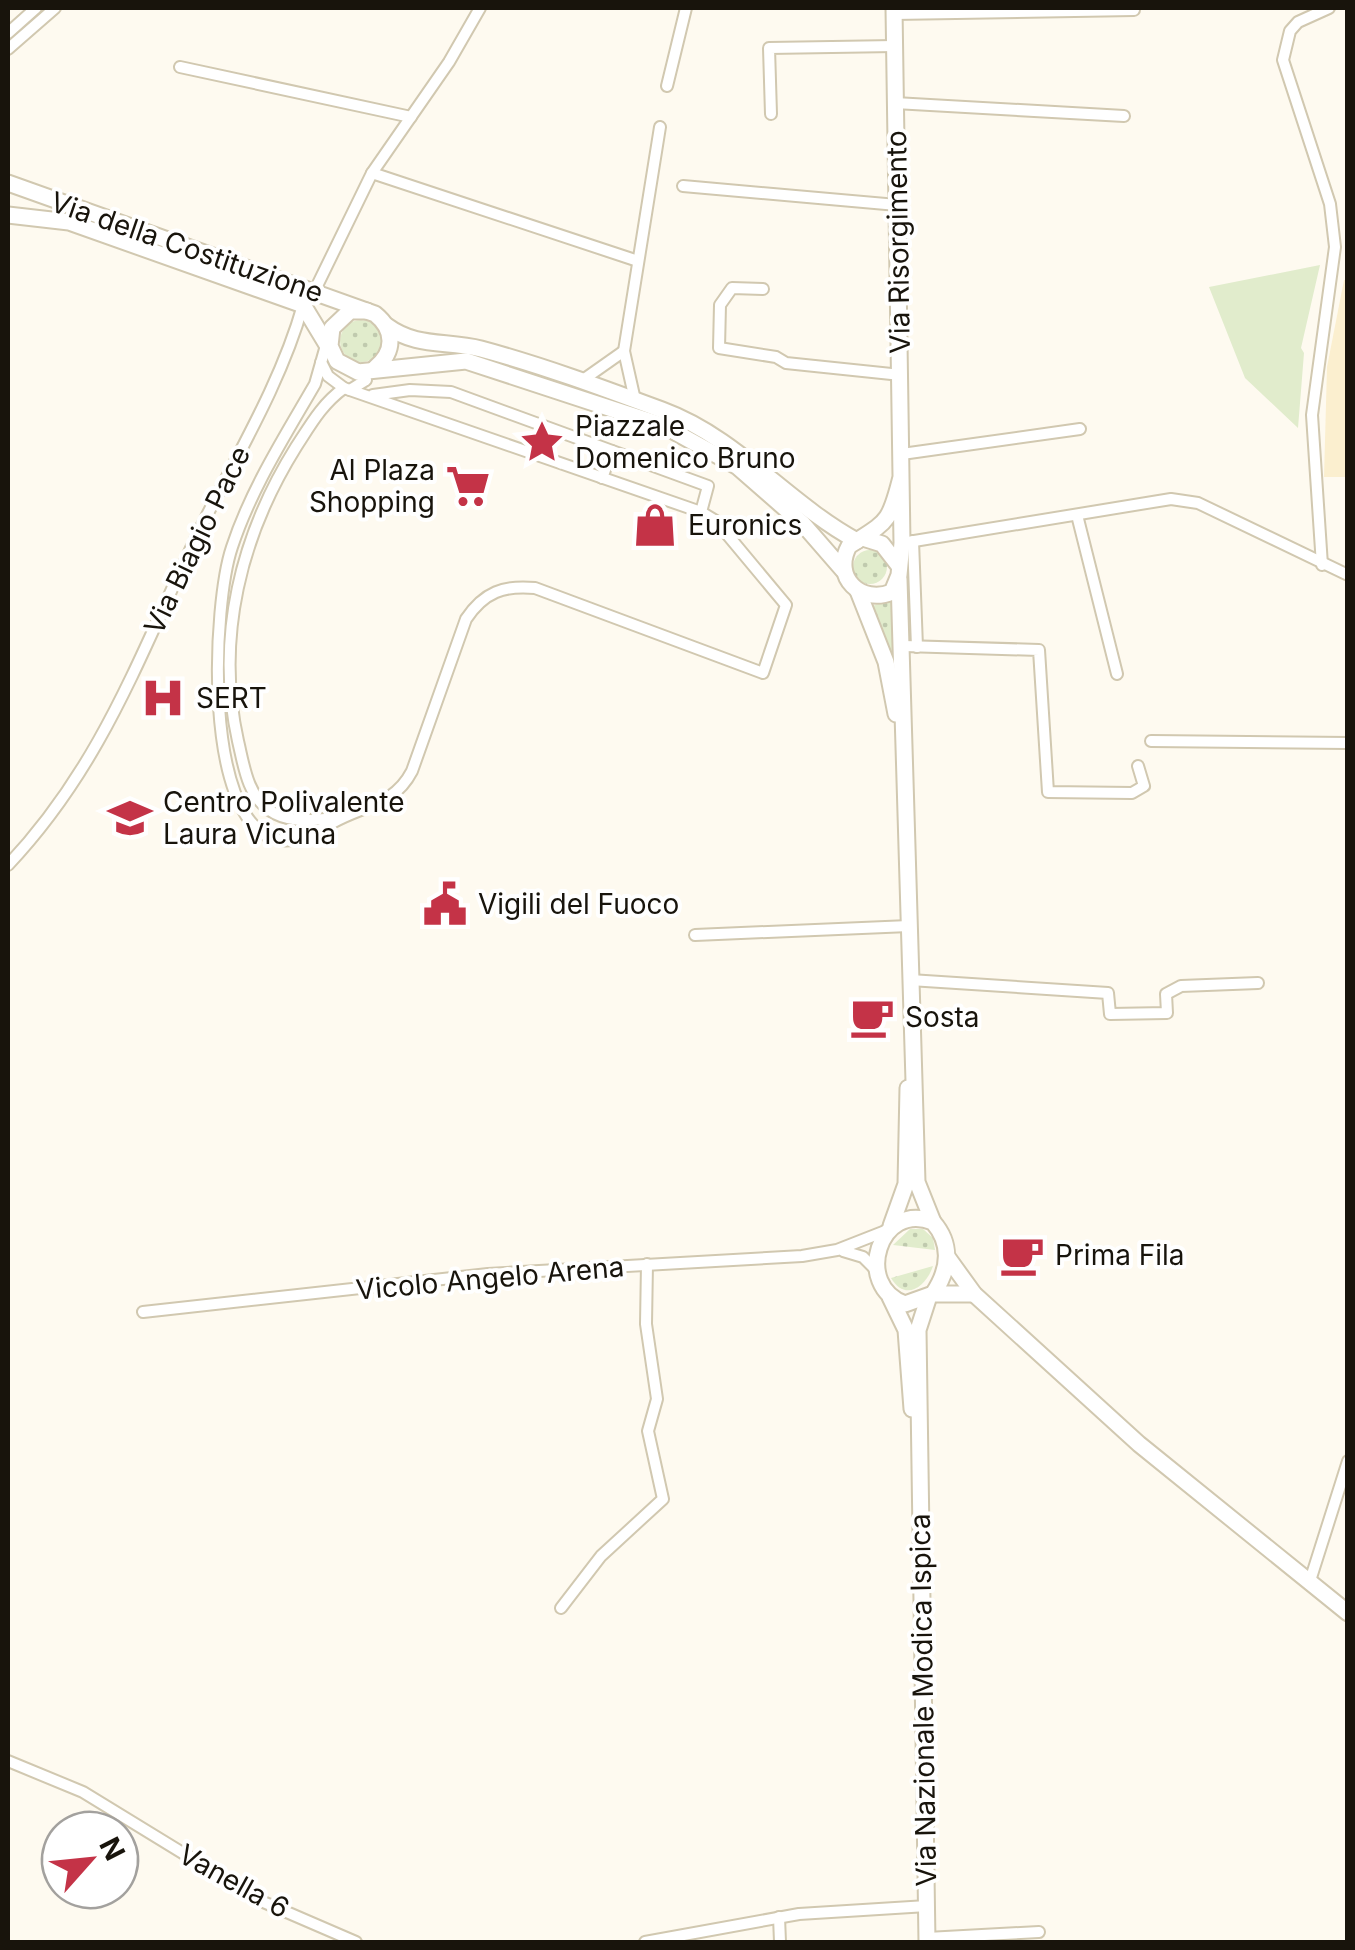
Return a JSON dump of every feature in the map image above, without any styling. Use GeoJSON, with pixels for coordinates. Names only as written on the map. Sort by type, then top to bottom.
{"type":"FeatureCollection","features":[{"type":"Feature","properties":{"kind":"main road","name":"Via Risorgimento"},"geometry":{"type":"LineString","coordinates":[[894,11],[900,477]]}},
{"type":"Feature","properties":{"kind":"main road","name":"Via della Costituzione"},"geometry":{"type":"LineString","coordinates":[[8,184],[367,311]]}},
{"type":"Feature","properties":{"kind":"main road","name":"Via della Costituzione"},"geometry":{"type":"LineString","coordinates":[[8,214],[69,222],[302,305],[327,349]]}},
{"type":"Feature","properties":{"kind":"main road"},"geometry":{"type":"LineString","coordinates":[[905,772],[886,662],[858,591],[803,524],[738,467],[664,426],[466,361],[369,373],[343,366],[327,349],[343,315],[367,311],[405,339],[479,348],[664,410],[747,456],[814,514],[862,540],[882,544],[899,570],[910,646],[905,772],[917,1182],[944,1238],[948,1258],[974,1294],[1140,1444],[1348,1613]]}},
{"type":"Feature","properties":{"kind":"main road"},"geometry":{"type":"LineString","coordinates":[[369,373],[390,350],[387,326]]}},
{"type":"Feature","properties":{"kind":"main road"},"geometry":{"type":"LineString","coordinates":[[843,570],[845,553],[888,518],[900,477]]}},
{"type":"Feature","properties":{"kind":"main road"},"geometry":{"type":"LineString","coordinates":[[858,591],[880,597],[892,592],[908,542],[900,477]]}},
{"type":"Feature","properties":{"kind":"main road"},"geometry":{"type":"LineString","coordinates":[[912,1060],[905,1113],[906,1184],[890,1228],[878,1247],[876,1271],[906,1330],[907,1380],[919,1458]]}},
{"type":"Feature","properties":{"kind":"main road"},"geometry":{"type":"LineString","coordinates":[[890,1228],[910,1217],[933,1222]]}},
{"type":"Feature","properties":{"kind":"main road"},"geometry":{"type":"LineString","coordinates":[[919,1458],[918,1330],[948,1258]]}},
{"type":"Feature","properties":{"kind":"main road"},"geometry":{"type":"LineString","coordinates":[[890,1296],[905,1304],[931,1295],[974,1294]]}},
{"type":"Feature","properties":{"kind":"main road","name":"Via Nazionale Modica Ispica"},"geometry":{"type":"LineString","coordinates":[[919,1458],[927,1940]]}},
{"type":"Feature","properties":{"kind":"street"},"geometry":{"type":"LineString","coordinates":[[9,29],[36,8]]}},
{"type":"Feature","properties":{"kind":"street"},"geometry":{"type":"LineString","coordinates":[[8,49],[55,8]]}},
{"type":"Feature","properties":{"kind":"street"},"geometry":{"type":"LineString","coordinates":[[314,292],[372,173],[480,8]]}},
{"type":"Feature","properties":{"kind":"street"},"geometry":{"type":"LineString","coordinates":[[667,86],[686,8]]}},
{"type":"Feature","properties":{"kind":"street"},"geometry":{"type":"LineString","coordinates":[[1322,565],[1312,414],[1335,247],[1330,204],[1284,60],[1290,31],[1298,22],[1329,8]]}},
{"type":"Feature","properties":{"kind":"street"},"geometry":{"type":"LineString","coordinates":[[894,11],[1134,10]]}},
{"type":"Feature","properties":{"kind":"street"},"geometry":{"type":"LineString","coordinates":[[771,114],[769,48],[895,46]]}},
{"type":"Feature","properties":{"kind":"street"},"geometry":{"type":"LineString","coordinates":[[180,67],[411,117]]}},
{"type":"Feature","properties":{"kind":"street"},"geometry":{"type":"LineString","coordinates":[[895,103],[1124,116]]}},
{"type":"Feature","properties":{"kind":"street"},"geometry":{"type":"LineString","coordinates":[[636,401],[624,351],[660,126]]}},
{"type":"Feature","properties":{"kind":"street"},"geometry":{"type":"LineString","coordinates":[[372,173],[638,261]]}},
{"type":"Feature","properties":{"kind":"street"},"geometry":{"type":"LineString","coordinates":[[683,186],[897,205]]}},
{"type":"Feature","properties":{"kind":"street"},"geometry":{"type":"LineString","coordinates":[[763,289],[732,288],[720,305],[719,348],[776,357],[786,363],[901,374]]}},
{"type":"Feature","properties":{"kind":"street","name":"Via Biagio Pace"},"geometry":{"type":"LineString","coordinates":[[8,865],[53,816],[88,765],[238,457],[302,305]]}},
{"type":"Feature","properties":{"kind":"street"},"geometry":{"type":"LineString","coordinates":[[327,349],[328,376],[347,389],[701,512],[716,522],[786,606],[763,672],[535,588],[497,590],[475,606],[466,619],[407,780],[386,801],[288,841],[264,834],[253,825],[236,789],[218,694],[220,602],[232,548],[258,485],[315,384],[327,349]]}},
{"type":"Feature","properties":{"kind":"street"},"geometry":{"type":"LineString","coordinates":[[580,382],[624,351]]}},
{"type":"Feature","properties":{"kind":"street"},"geometry":{"type":"LineString","coordinates":[[342,818],[288,819],[256,798],[236,730],[231,644],[240,572],[262,510],[321,407],[369,373]]}},
{"type":"Feature","properties":{"kind":"street"},"geometry":{"type":"LineString","coordinates":[[369,373],[370,395]]}},
{"type":"Feature","properties":{"kind":"street"},"geometry":{"type":"LineString","coordinates":[[370,395],[410,390],[450,392],[708,486],[701,512]]}},
{"type":"Feature","properties":{"kind":"street"},"geometry":{"type":"LineString","coordinates":[[902,454],[1080,429]]}},
{"type":"Feature","properties":{"kind":"street"},"geometry":{"type":"LineString","coordinates":[[602,478],[612,451]]}},
{"type":"Feature","properties":{"kind":"street"},"geometry":{"type":"LineString","coordinates":[[1138,766],[1144,786],[1132,793],[1048,792],[1039,650],[910,646],[908,542],[1171,499],[1198,503],[1348,576]]}},
{"type":"Feature","properties":{"kind":"street"},"geometry":{"type":"LineString","coordinates":[[1077,514],[1118,674]]}},
{"type":"Feature","properties":{"kind":"street"},"geometry":{"type":"LineString","coordinates":[[1151,741],[1348,743]]}},
{"type":"Feature","properties":{"kind":"street"},"geometry":{"type":"LineString","coordinates":[[694,934],[909,926]]}},
{"type":"Feature","properties":{"kind":"street"},"geometry":{"type":"LineString","coordinates":[[910,980],[1108,993],[1110,1014],[1167,1014],[1166,994],[1181,986],[1258,983]]}},
{"type":"Feature","properties":{"kind":"street","name":"Vicolo Angelo Arena"},"geometry":{"type":"LineString","coordinates":[[143,1312],[488,1274],[838,1250],[890,1228]]}},
{"type":"Feature","properties":{"kind":"street"},"geometry":{"type":"LineString","coordinates":[[838,1250],[855,1252],[876,1271]]}},
{"type":"Feature","properties":{"kind":"street"},"geometry":{"type":"LineString","coordinates":[[561,1608],[601,1556],[664,1499],[648,1432],[657,1398],[646,1324],[647,1264]]}},
{"type":"Feature","properties":{"kind":"street"},"geometry":{"type":"LineString","coordinates":[[1309,1585],[1348,1462]]}},
{"type":"Feature","properties":{"kind":"street","name":"Vanella 6"},"geometry":{"type":"LineString","coordinates":[[8,1761],[83,1792],[261,1901],[356,1942]]}},
{"type":"Feature","properties":{"kind":"street"},"geometry":{"type":"LineString","coordinates":[[644,1942],[779,1918],[927,1906]]}},
{"type":"Feature","properties":{"kind":"street"},"geometry":{"type":"LineString","coordinates":[[779,1918],[780,1942]]}},
{"type":"Feature","properties":{"kind":"street"},"geometry":{"type":"LineString","coordinates":[[927,1940],[1038,1932]]}},
{"type":"Feature","properties":{"kind":"shaded area"},"geometry":{"type":"Polygon","coordinates":[[[1344,280],[1348,280],[1347,477],[1324,477],[1327,367],[1344,280]]]}},
{"type":"Feature","properties":{"kind":"green space"},"geometry":{"type":"Polygon","coordinates":[[[1320,265],[1301,348],[1304,353],[1298,428],[1245,378],[1209,287],[1320,265]]]}},
{"type":"Feature","properties":{"kind":"green space"},"geometry":{"type":"Polygon","coordinates":[[[361,320],[376,326],[382,341],[376,356],[361,362],[346,356],[340,341],[346,326],[361,320]]]}},
{"type":"Feature","properties":{"kind":"green space"},"geometry":{"type":"Polygon","coordinates":[[[870,550],[882,555],[887,567],[882,579],[870,584],[858,579],[853,567],[858,555],[870,550]]]}},
{"type":"Feature","properties":{"kind":"green space"},"geometry":{"type":"Polygon","coordinates":[[[892,600],[895,662],[872,606],[892,600]]]}},
{"type":"Feature","properties":{"kind":"green space"},"geometry":{"type":"Polygon","coordinates":[[[910,1229],[923,1229],[933,1238],[935,1250],[893,1245],[910,1229]]]}},
{"type":"Feature","properties":{"kind":"green space"},"geometry":{"type":"Polygon","coordinates":[[[933,1266],[915,1289],[902,1289],[891,1278],[933,1266]]]}},
{"type":"Feature","properties":{"kind":"place","name":"Piazzale Domenico Bruno"},"geometry":{"type":"Point","coordinates":[542,442]}},
{"type":"Feature","properties":{"kind":"place","name":"Al Plaza Shopping"},"geometry":{"type":"Point","coordinates":[468,486]}},
{"type":"Feature","properties":{"kind":"place","name":"Euronics"},"geometry":{"type":"Point","coordinates":[655,525]}},
{"type":"Feature","properties":{"kind":"place","name":"SERT"},"geometry":{"type":"Point","coordinates":[163,698]}},
{"type":"Feature","properties":{"kind":"place","name":"Centro Polivalente Laura Vicuna"},"geometry":{"type":"Point","coordinates":[130,818]}},
{"type":"Feature","properties":{"kind":"place","name":"Vigili del Fuoco"},"geometry":{"type":"Point","coordinates":[445,904]}},
{"type":"Feature","properties":{"kind":"place","name":"Sosta"},"geometry":{"type":"Point","coordinates":[872,1017]}},
{"type":"Feature","properties":{"kind":"place","name":"Prima Fila"},"geometry":{"type":"Point","coordinates":[1022,1255]}}]}
